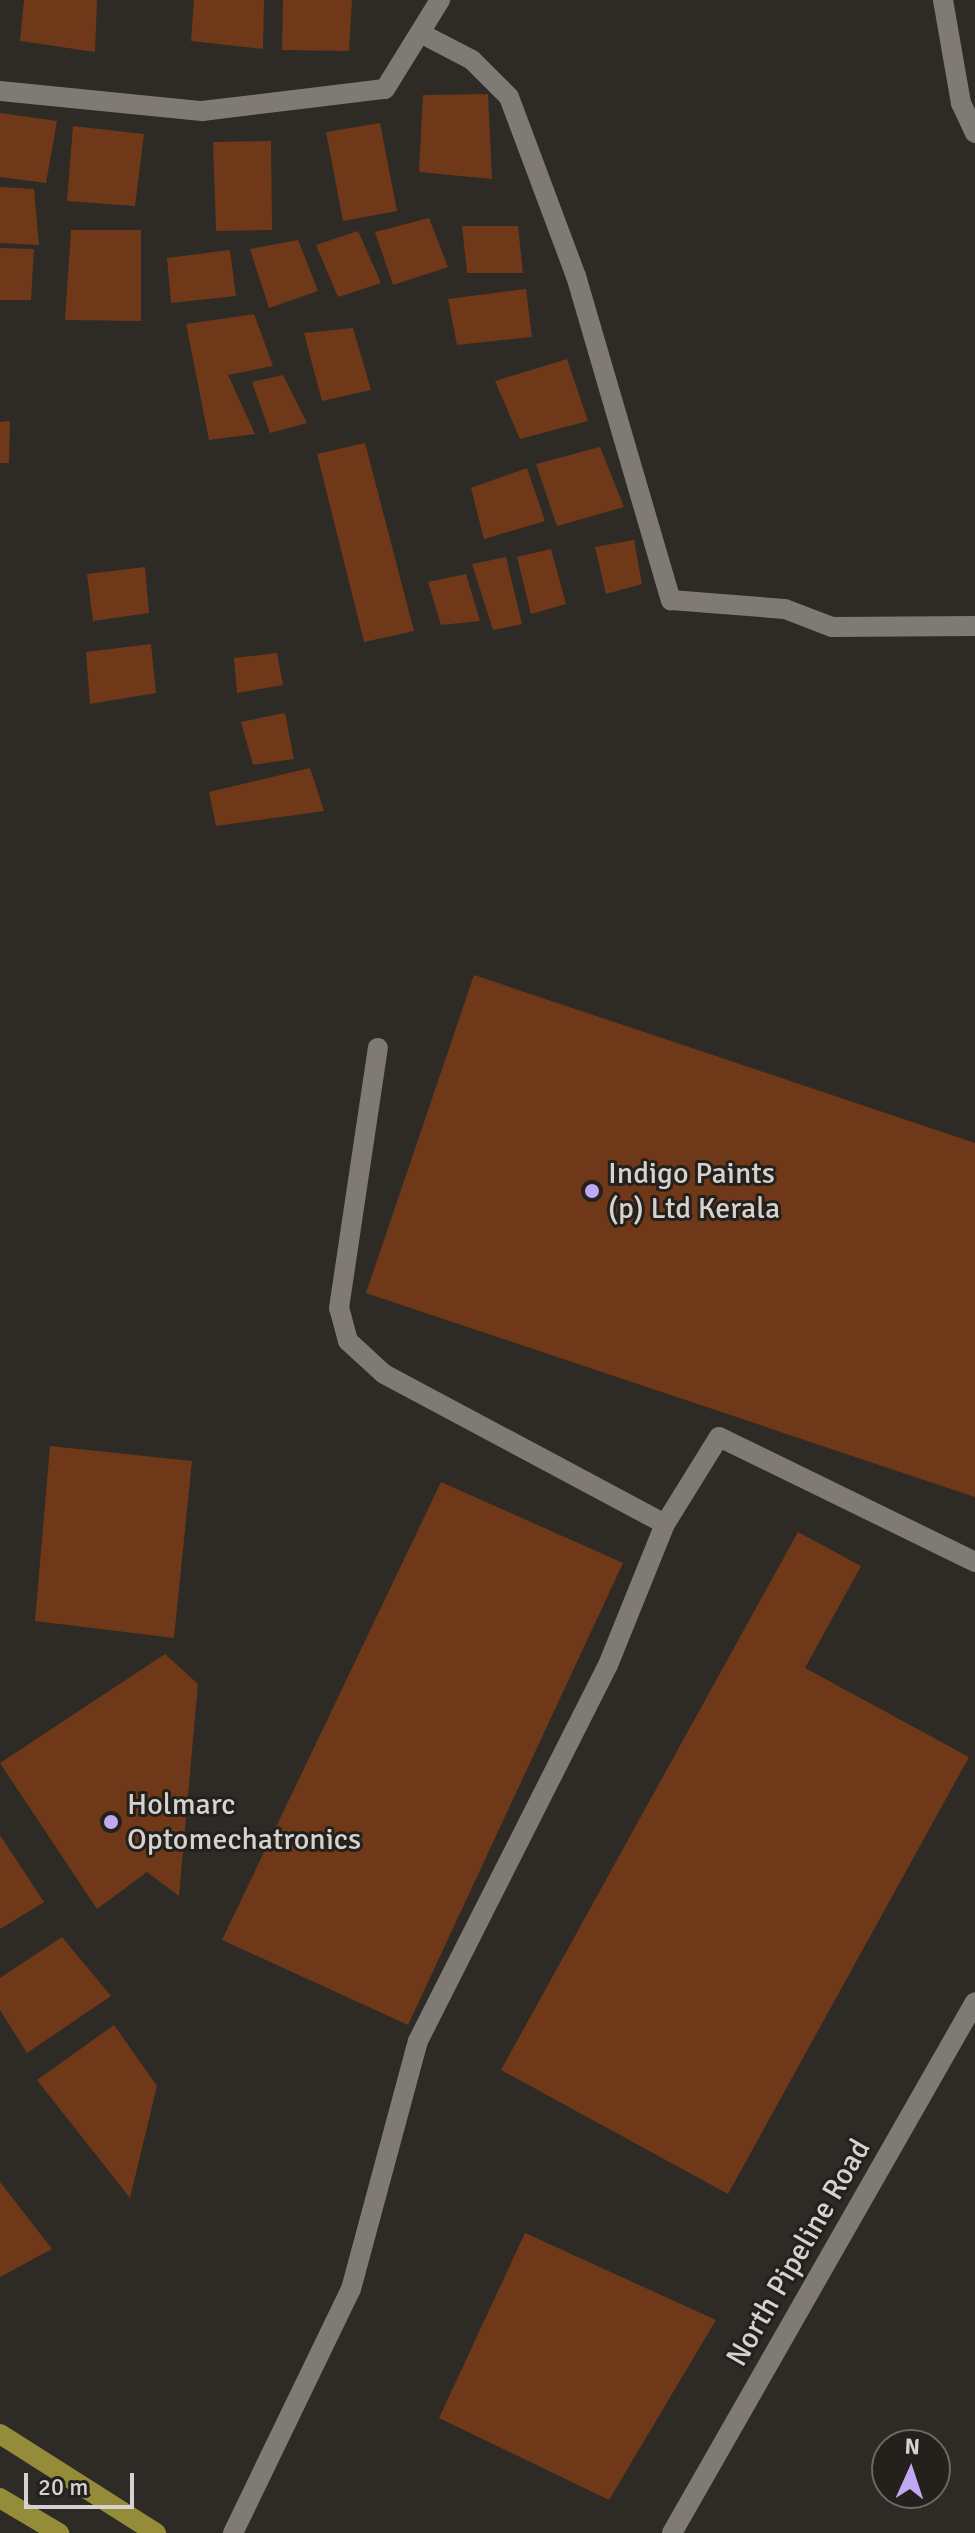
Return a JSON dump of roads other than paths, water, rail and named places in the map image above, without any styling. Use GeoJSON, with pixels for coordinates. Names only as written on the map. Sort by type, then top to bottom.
{"type":"FeatureCollection","features":[{"type":"Feature","properties":{"kind":"main road"},"geometry":{"type":"LineString","coordinates":[[0,2434],[156,2533]]}},
{"type":"Feature","properties":{"kind":"main road"},"geometry":{"type":"LineString","coordinates":[[0,2498],[59,2533]]}},
{"type":"Feature","properties":{"kind":"street"},"geometry":{"type":"LineString","coordinates":[[0,91],[202,111],[385,89],[424,35],[440,0]]}},
{"type":"Feature","properties":{"kind":"street"},"geometry":{"type":"LineString","coordinates":[[943,0],[961,103],[975,133]]}},
{"type":"Feature","properties":{"kind":"street"},"geometry":{"type":"LineString","coordinates":[[424,35],[472,60],[509,97],[576,276],[671,600],[785,609],[832,627],[975,626]]}},
{"type":"Feature","properties":{"kind":"street"},"geometry":{"type":"LineString","coordinates":[[378,1048],[339,1308],[348,1341],[384,1374],[665,1524]]}},
{"type":"Feature","properties":{"kind":"street"},"geometry":{"type":"LineString","coordinates":[[233,2533],[351,2289],[418,2041],[608,1665],[665,1524],[719,1437],[975,1562]]}},
{"type":"Feature","properties":{"kind":"street","name":"North Pipeline Road"},"geometry":{"type":"LineString","coordinates":[[672,2533],[975,2002]]}},
{"type":"Feature","properties":{"kind":"place","name":"Indigo Paints (p) Ltd Kerala"},"geometry":{"type":"Point","coordinates":[592,1191]}},
{"type":"Feature","properties":{"kind":"place","name":"Holmarc Optomechatronics"},"geometry":{"type":"Point","coordinates":[111,1822]}}]}
